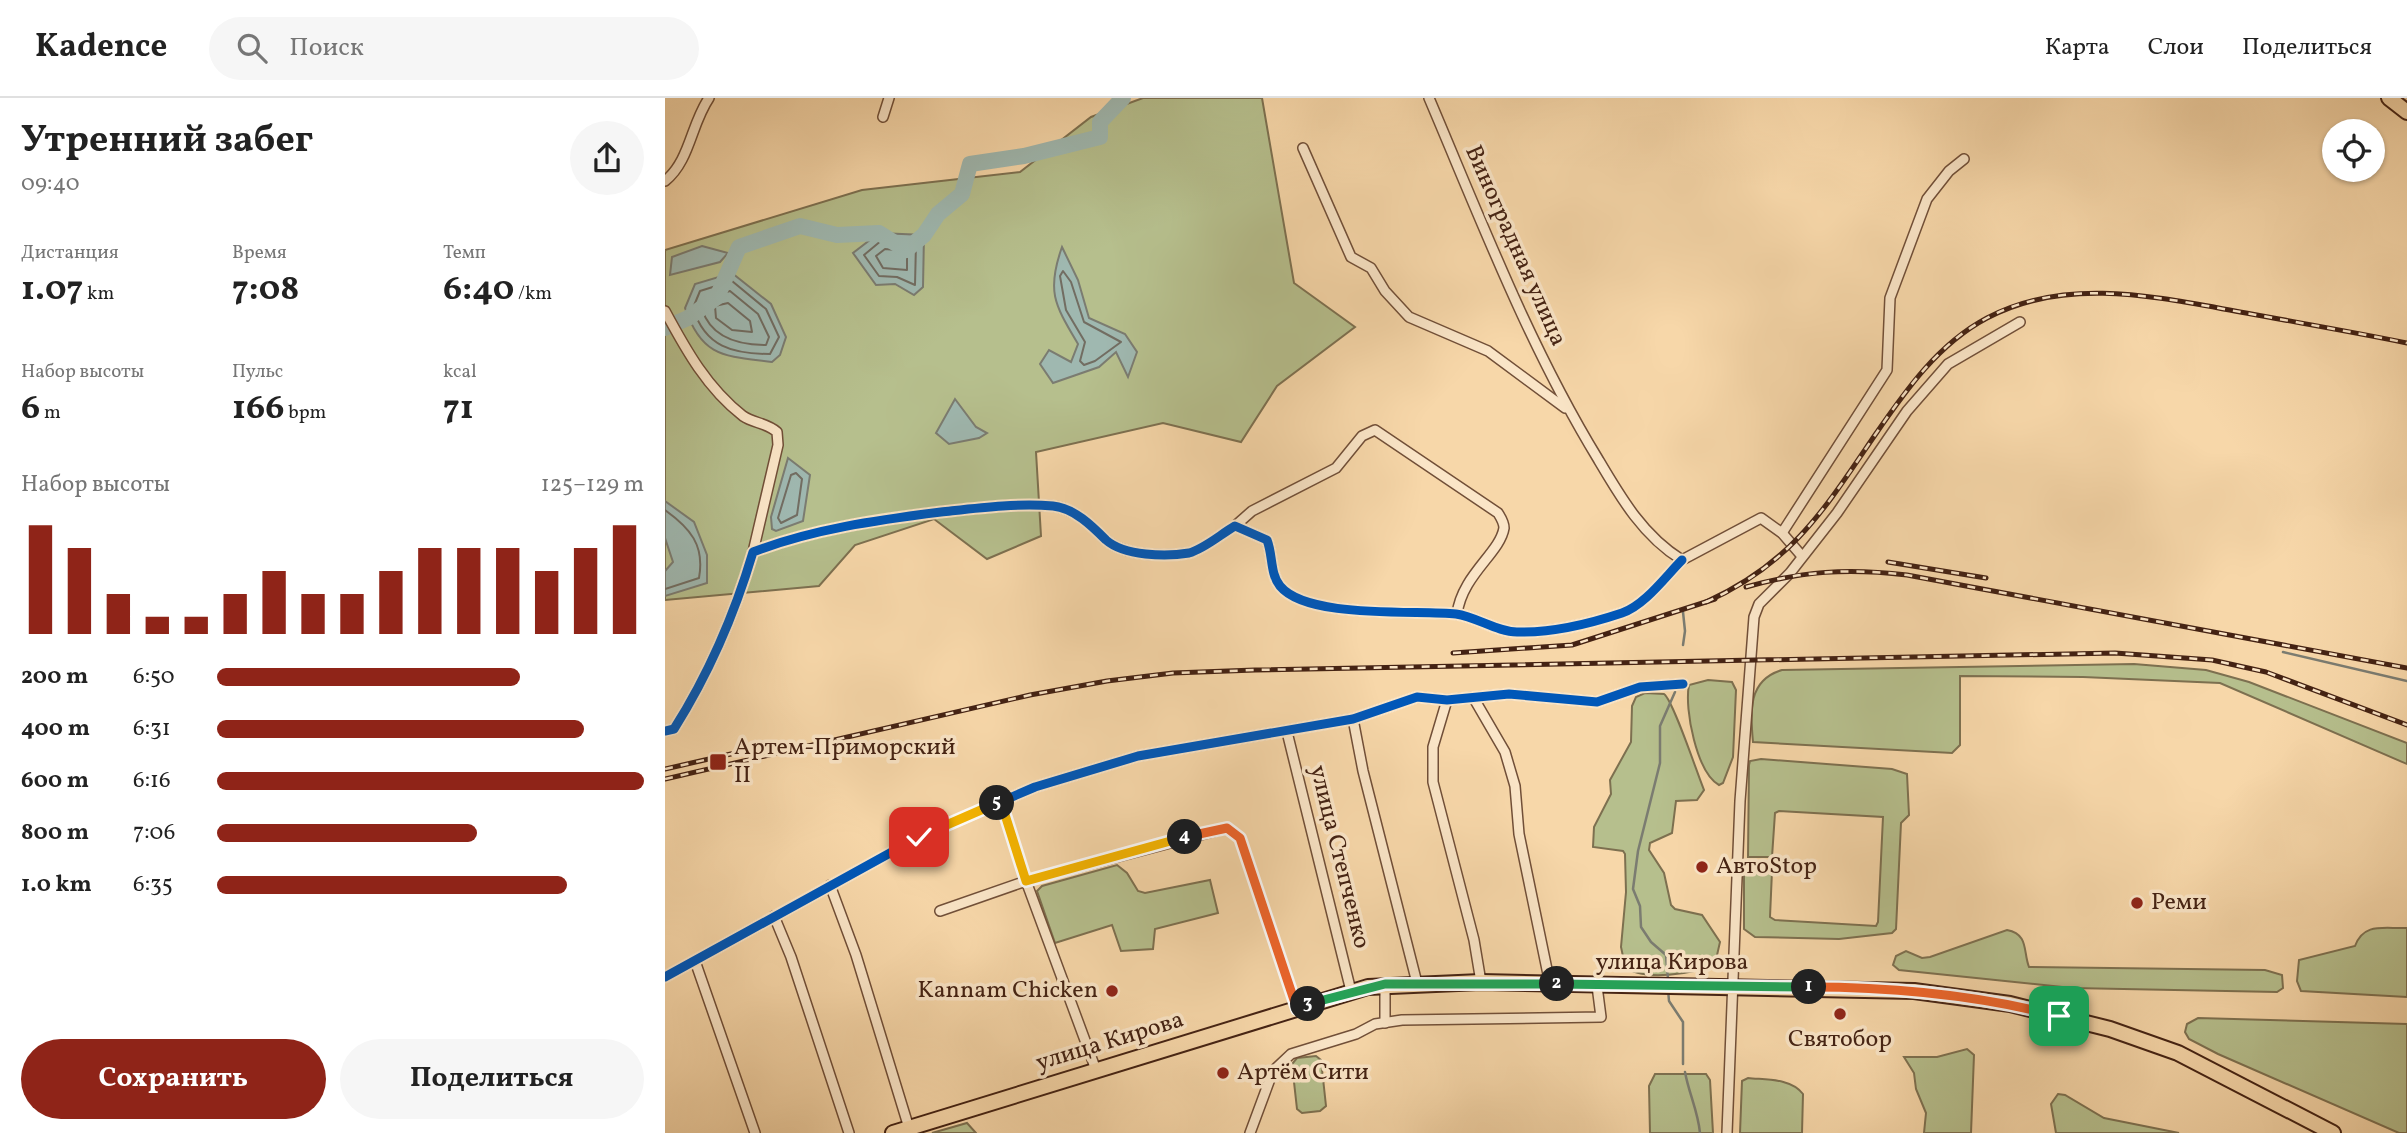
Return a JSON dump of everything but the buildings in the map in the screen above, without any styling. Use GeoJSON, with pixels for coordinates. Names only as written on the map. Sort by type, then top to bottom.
{"type":"FeatureCollection","features":[{"type":"Feature","properties":{"kind":"main road"},"geometry":{"type":"LineString","coordinates":[[2389,98],[2407,112]]}},
{"type":"Feature","properties":{"kind":"main road","name":"улица Кирова"},"geometry":{"type":"LineString","coordinates":[[893,1133],[1351,991],[1385,984],[1481,982],[1914,991],[2010,1004],[2110,1029],[2178,1053],[2333,1133]]}},
{"type":"Feature","properties":{"kind":"street"},"geometry":{"type":"LineString","coordinates":[[665,181],[682,161],[693,125],[709,98]]}},
{"type":"Feature","properties":{"kind":"street"},"geometry":{"type":"LineString","coordinates":[[883,117],[889,98]]}},
{"type":"Feature","properties":{"kind":"street","name":"Виноградная улица"},"geometry":{"type":"LineString","coordinates":[[1429,98],[1494,252],[1567,410],[1642,527],[1660,547],[1682,560]]}},
{"type":"Feature","properties":{"kind":"street","name":"Виноградная улица"},"geometry":{"type":"LineString","coordinates":[[1303,148],[1351,257],[1371,268],[1385,291],[1409,317],[1488,351],[1567,410]]}},
{"type":"Feature","properties":{"kind":"street"},"geometry":{"type":"LineString","coordinates":[[1782,533],[1887,370],[1890,298],[1927,199],[1948,171],[1964,159]]}},
{"type":"Feature","properties":{"kind":"street"},"geometry":{"type":"LineString","coordinates":[[665,311],[705,379],[745,418],[761,422],[778,432],[778,445],[753,552],[734,616],[708,673],[674,729],[665,731]]}},
{"type":"Feature","properties":{"kind":"street"},"geometry":{"type":"LineString","coordinates":[[1727,1133],[1743,751],[1754,617],[1759,604],[1790,573],[1801,555],[1837,513],[1907,411],[1948,364],[2019,322]]}},
{"type":"Feature","properties":{"kind":"street"},"geometry":{"type":"LineString","coordinates":[[753,552],[783,541],[854,524],[998,506],[1062,507],[1080,517],[1113,545],[1131,551],[1191,552],[1235,526],[1252,511],[1336,467],[1362,436],[1375,430],[1498,513],[1503,520],[1501,536],[1459,597],[1457,614]]}},
{"type":"Feature","properties":{"kind":"street"},"geometry":{"type":"LineString","coordinates":[[1235,526],[1266,540],[1275,576],[1281,588],[1313,604],[1378,611],[1457,614],[1513,632],[1549,631],[1625,612],[1648,595],[1682,560],[1761,518],[1782,533],[1801,555]]}},
{"type":"Feature","properties":{"kind":"street"},"geometry":{"type":"LineString","coordinates":[[665,977],[919,837],[1035,787],[1167,749],[1287,732],[1353,719],[1417,697],[1447,700],[1509,694],[1597,702],[1640,687],[1683,684]]}},
{"type":"Feature","properties":{"kind":"street"},"geometry":{"type":"LineString","coordinates":[[1473,697],[1505,752],[1515,786],[1519,834],[1550,984]]}},
{"type":"Feature","properties":{"kind":"street"},"geometry":{"type":"LineString","coordinates":[[1447,700],[1433,747],[1433,782],[1474,940],[1481,982]]}},
{"type":"Feature","properties":{"kind":"street"},"geometry":{"type":"LineString","coordinates":[[1353,719],[1363,771],[1417,982]]}},
{"type":"Feature","properties":{"kind":"street","name":"улица Степченко"},"geometry":{"type":"LineString","coordinates":[[1287,732],[1351,991]]}},
{"type":"Feature","properties":{"kind":"street"},"geometry":{"type":"LineString","coordinates":[[1001,802],[1026,881],[1096,1070]]}},
{"type":"Feature","properties":{"kind":"street"},"geometry":{"type":"LineString","coordinates":[[940,911],[1026,881],[1216,829],[1233,830],[1240,838],[1297,1009]]}},
{"type":"Feature","properties":{"kind":"street"},"geometry":{"type":"LineString","coordinates":[[829,885],[856,955],[909,1128]]}},
{"type":"Feature","properties":{"kind":"street"},"geometry":{"type":"LineString","coordinates":[[774,916],[791,957],[849,1133]]}},
{"type":"Feature","properties":{"kind":"street"},"geometry":{"type":"LineString","coordinates":[[695,961],[755,1133]]}},
{"type":"Feature","properties":{"kind":"street"},"geometry":{"type":"LineString","coordinates":[[1385,984],[1385,1023]]}},
{"type":"Feature","properties":{"kind":"street"},"geometry":{"type":"LineString","coordinates":[[1250,1133],[1262,1096],[1281,1061],[1291,1054],[1385,1023],[1601,1017],[1597,986]]}},
{"type":"Feature","properties":{"kind":"green space"},"geometry":{"type":"Polygon","coordinates":[[[1143,98],[1262,98],[1294,283],[1355,327],[1277,386],[1241,442],[1163,423],[1036,452],[1041,536],[987,559],[934,519],[855,545],[819,586],[665,600],[665,250],[862,190],[1020,172],[1091,117],[1143,98]]]}},
{"type":"Feature","properties":{"kind":"green space"},"geometry":{"type":"Polygon","coordinates":[[[2134,664],[2206,670],[2249,682],[2407,743],[2407,764],[2220,683],[2083,677],[1960,676],[1960,745],[1952,753],[1753,742],[1751,719],[1757,689],[1763,681],[1782,670],[2134,664]]]}},
{"type":"Feature","properties":{"kind":"green space"},"geometry":{"type":"Polygon","coordinates":[[[1708,680],[1732,682],[1736,690],[1733,757],[1723,783],[1719,785],[1704,768],[1694,740],[1688,709],[1689,685],[1708,680]]]}},
{"type":"Feature","properties":{"kind":"green space"},"geometry":{"type":"Polygon","coordinates":[[[1645,693],[1664,694],[1668,699],[1704,790],[1697,800],[1676,801],[1672,833],[1650,843],[1649,850],[1664,873],[1671,905],[1675,909],[1702,915],[1720,942],[1715,964],[1695,971],[1669,975],[1643,974],[1625,966],[1621,947],[1626,892],[1625,854],[1623,851],[1593,847],[1594,827],[1611,794],[1610,780],[1631,742],[1632,706],[1636,697],[1645,693]]]}},
{"type":"Feature","properties":{"kind":"green space"},"geometry":{"type":"Polygon","coordinates":[[[1761,759],[1892,769],[1907,774],[1909,815],[1901,823],[1896,929],[1892,933],[1839,939],[1755,937],[1744,929],[1744,871],[1750,867],[1772,871],[1770,917],[1775,920],[1876,926],[1878,922],[1883,817],[1779,811],[1775,813],[1772,857],[1748,857],[1749,765],[1750,761],[1761,759]]]}},
{"type":"Feature","properties":{"kind":"green space"},"geometry":{"type":"Polygon","coordinates":[[[1117,865],[1127,873],[1138,891],[1145,893],[1210,880],[1218,913],[1155,929],[1153,949],[1121,951],[1112,925],[1055,943],[1037,891],[1042,886],[1117,865]]]}},
{"type":"Feature","properties":{"kind":"green space"},"geometry":{"type":"Polygon","coordinates":[[[2407,928],[2407,997],[2301,991],[2297,981],[2299,960],[2355,946],[2359,938],[2369,930],[2407,928]]]}},
{"type":"Feature","properties":{"kind":"green space"},"geometry":{"type":"Polygon","coordinates":[[[2007,930],[2019,935],[2022,940],[2029,967],[2265,970],[2282,975],[2283,988],[2277,992],[2072,988],[1899,970],[1893,965],[1896,956],[1906,951],[1922,958],[1930,957],[2007,930]]]}},
{"type":"Feature","properties":{"kind":"green space"},"geometry":{"type":"Polygon","coordinates":[[[2198,1018],[2407,1024],[2407,1133],[2399,1133],[2189,1039],[2185,1032],[2187,1024],[2198,1018]]]}},
{"type":"Feature","properties":{"kind":"green space"},"geometry":{"type":"Polygon","coordinates":[[[1967,1049],[1974,1055],[1971,1133],[1924,1133],[1926,1113],[1916,1089],[1914,1073],[1904,1057],[1937,1057],[1967,1049]]]}},
{"type":"Feature","properties":{"kind":"green space"},"geometry":{"type":"Polygon","coordinates":[[[1316,1056],[1321,1060],[1326,1106],[1320,1111],[1302,1113],[1297,1109],[1292,1064],[1297,1058],[1316,1056]]]}},
{"type":"Feature","properties":{"kind":"green space"},"geometry":{"type":"Polygon","coordinates":[[[1655,1074],[1706,1074],[1710,1080],[1713,1133],[1650,1133],[1649,1086],[1655,1074]]]}},
{"type":"Feature","properties":{"kind":"green space"},"geometry":{"type":"Polygon","coordinates":[[[1748,1078],[1792,1085],[1803,1094],[1802,1133],[1740,1133],[1742,1081],[1748,1078]]]}},
{"type":"Feature","properties":{"kind":"green space"},"geometry":{"type":"Polygon","coordinates":[[[2058,1094],[2065,1095],[2104,1118],[2179,1133],[2056,1133],[2051,1104],[2058,1094]]]}},
{"type":"Feature","properties":{"kind":"green space"},"geometry":{"type":"Polygon","coordinates":[[[967,1123],[976,1133],[932,1133],[967,1123]]]}},
{"type":"Feature","properties":{"kind":"water"},"geometry":{"type":"Polygon","coordinates":[[[879,233],[924,235],[923,287],[914,295],[895,284],[876,285],[853,253],[879,233]]]}},
{"type":"Feature","properties":{"kind":"water"},"geometry":{"type":"Polygon","coordinates":[[[702,246],[728,253],[720,262],[670,275],[672,257],[702,246]]]}},
{"type":"Feature","properties":{"kind":"water"},"geometry":{"type":"Polygon","coordinates":[[[1062,247],[1078,280],[1089,318],[1125,334],[1137,352],[1128,377],[1116,352],[1099,367],[1053,383],[1040,364],[1049,350],[1071,362],[1078,344],[1055,298],[1055,276],[1062,247]]]}},
{"type":"Feature","properties":{"kind":"water"},"geometry":{"type":"Polygon","coordinates":[[[732,273],[771,304],[786,337],[780,355],[772,362],[717,352],[699,337],[692,324],[685,308],[695,284],[732,273]]]}},
{"type":"Feature","properties":{"kind":"water"},"geometry":{"type":"Polygon","coordinates":[[[955,399],[976,427],[987,433],[979,438],[949,444],[936,433],[955,399]]]}},
{"type":"Feature","properties":{"kind":"water"},"geometry":{"type":"Polygon","coordinates":[[[788,458],[810,475],[803,521],[776,531],[772,529],[771,517],[788,458]]]}},
{"type":"Feature","properties":{"kind":"water"},"geometry":{"type":"Polygon","coordinates":[[[665,501],[694,522],[707,555],[707,583],[665,596],[665,571],[673,562],[665,538],[665,501]]]}},
{"type":"Feature","properties":{"kind":"waterway"},"geometry":{"type":"LineString","coordinates":[[665,328],[688,318],[717,297],[739,247],[800,226],[837,235],[879,233],[906,250],[924,235],[938,214],[962,194],[970,164],[1024,156],[1100,137],[1100,122],[1123,98]]}},
{"type":"Feature","properties":{"kind":"waterway"},"geometry":{"type":"LineString","coordinates":[[1683,612],[1683,645]]}},
{"type":"Feature","properties":{"kind":"waterway"},"geometry":{"type":"LineString","coordinates":[[2283,652],[2407,681]]}},
{"type":"Feature","properties":{"kind":"waterway"},"geometry":{"type":"LineString","coordinates":[[1668,979],[1666,955],[1651,942],[1641,927],[1640,906],[1633,889],[1638,851],[1660,763],[1660,726],[1675,692]]}},
{"type":"Feature","properties":{"kind":"waterway"},"geometry":{"type":"LineString","coordinates":[[1668,989],[1669,1001],[1683,1022],[1683,1064]]}},
{"type":"Feature","properties":{"kind":"waterway"},"geometry":{"type":"LineString","coordinates":[[1685,1072],[1700,1133]]}},
{"type":"Feature","properties":{"kind":"railway"},"geometry":{"type":"LineString","coordinates":[[1706,602],[1762,570],[1804,532],[1822,511],[1899,401],[1938,355],[1969,329],[2018,305],[2050,297],[2082,294],[2148,297],[2407,343]]}},
{"type":"Feature","properties":{"kind":"railway"},"geometry":{"type":"LineString","coordinates":[[1888,562],[1986,578]]}},
{"type":"Feature","properties":{"kind":"railway"},"geometry":{"type":"LineString","coordinates":[[1746,587],[1787,577],[1825,572],[1907,575],[2407,668]]}},
{"type":"Feature","properties":{"kind":"railway"},"geometry":{"type":"LineString","coordinates":[[1453,653],[1572,645],[1715,599]]}},
{"type":"Feature","properties":{"kind":"railway"},"geometry":{"type":"LineString","coordinates":[[665,779],[1030,695],[1107,681],[1173,673],[1255,670],[2115,653],[2212,660],[2266,672],[2407,725]]}},
{"type":"Feature","properties":{"kind":"railway"},"geometry":{"type":"LineString","coordinates":[[665,769],[744,751]]}},
{"type":"Feature","properties":{"kind":"cycle path"},"geometry":{"type":"LineString","coordinates":[[665,731],[674,729],[710,665],[738,599],[753,552],[822,531],[869,522],[983,508],[1053,506],[1075,514],[1114,545],[1134,552],[1157,555],[1195,551],[1235,526],[1267,540],[1277,581],[1294,597],[1313,604],[1363,611],[1456,614],[1502,630],[1517,632],[1571,627],[1622,613],[1647,597],[1682,560]]}},
{"type":"Feature","properties":{"kind":"cycle path"},"geometry":{"type":"LineString","coordinates":[[665,977],[919,837],[1035,787],[1138,756],[1353,719],[1417,697],[1447,700],[1509,694],[1597,702],[1640,687],[1683,684]]}},
{"type":"Feature","properties":{"kind":"place","name":"Артем-Приморский II"},"geometry":{"type":"Point","coordinates":[718,762]}},
{"type":"Feature","properties":{"kind":"place","name":"АвтоStop"},"geometry":{"type":"Point","coordinates":[1702,867]}},
{"type":"Feature","properties":{"kind":"place","name":"Реми"},"geometry":{"type":"Point","coordinates":[2137,903]}},
{"type":"Feature","properties":{"kind":"place","name":"Kannam Chicken"},"geometry":{"type":"Point","coordinates":[1112,991]}},
{"type":"Feature","properties":{"kind":"place","name":"Святобор"},"geometry":{"type":"Point","coordinates":[1840,1014]}},
{"type":"Feature","properties":{"kind":"place","name":"Артём Сити"},"geometry":{"type":"Point","coordinates":[1223,1073]}},
{"type":"Feature","properties":{"kind":"route"},"geometry":{"type":"LineString","coordinates":[[919,837],[1001,802],[1026,881],[1216,829],[1233,830],[1240,838],[1297,1009],[1351,991],[1385,984],[1481,982],[1914,991],[2010,1004],[2059,1016]]}}]}
